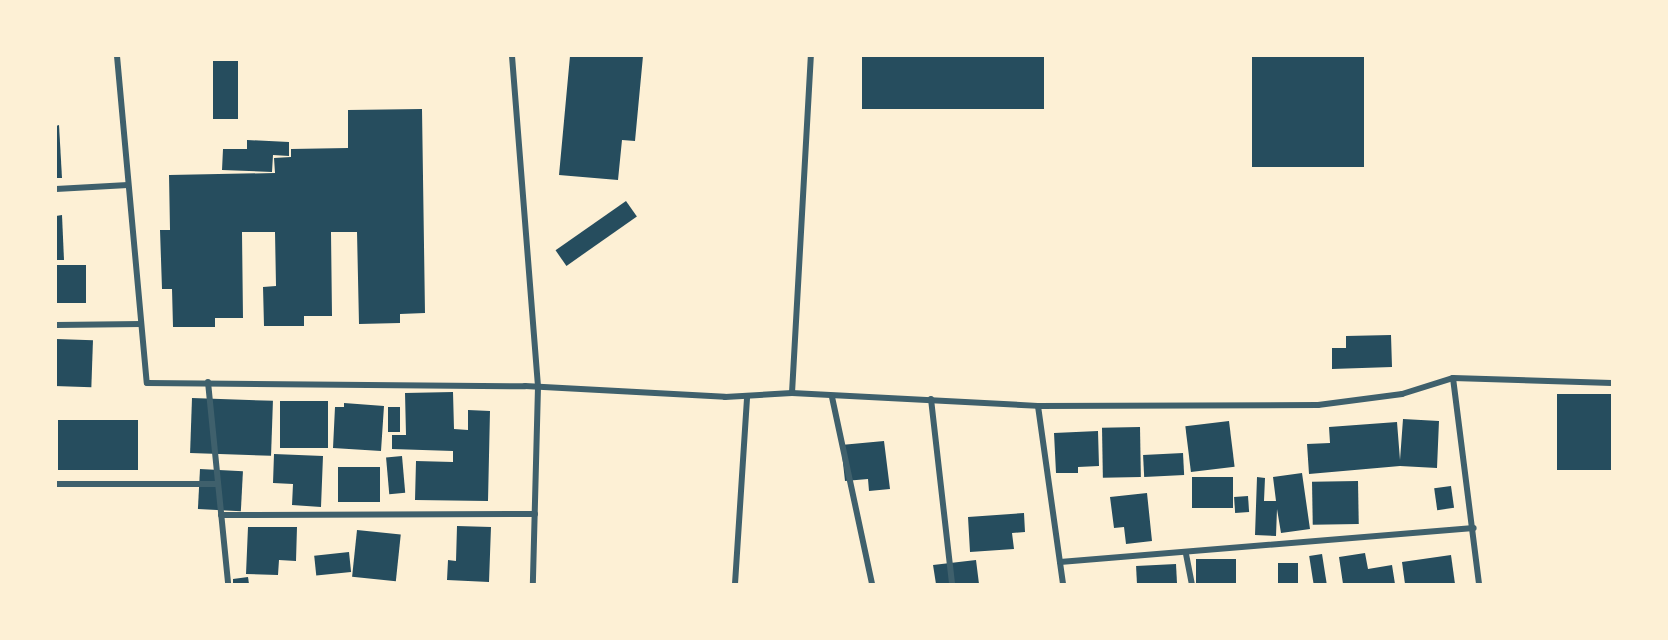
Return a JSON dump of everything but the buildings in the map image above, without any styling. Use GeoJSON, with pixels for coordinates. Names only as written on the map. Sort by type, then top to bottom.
{"type":"FeatureCollection","features":[{"type":"Feature","properties":{"kind":"street"},"geometry":{"type":"LineString","coordinates":[[117,56],[147,384],[208,382],[538,387],[747,396],[792,393],[832,397],[931,399],[1038,406],[1318,405],[1402,394],[1453,378],[1612,383]]}},
{"type":"Feature","properties":{"kind":"street"},"geometry":{"type":"LineString","coordinates":[[512,56],[538,387],[533,585]]}},
{"type":"Feature","properties":{"kind":"street"},"geometry":{"type":"LineString","coordinates":[[792,393],[811,56]]}},
{"type":"Feature","properties":{"kind":"street"},"geometry":{"type":"LineString","coordinates":[[56,189],[128,185]]}},
{"type":"Feature","properties":{"kind":"street"},"geometry":{"type":"LineString","coordinates":[[56,326],[141,324]]}},
{"type":"Feature","properties":{"kind":"street"},"geometry":{"type":"LineString","coordinates":[[1453,378],[1474,528],[1479,585]]}},
{"type":"Feature","properties":{"kind":"street"},"geometry":{"type":"LineString","coordinates":[[208,382],[228,585]]}},
{"type":"Feature","properties":{"kind":"street"},"geometry":{"type":"LineString","coordinates":[[735,585],[747,396]]}},
{"type":"Feature","properties":{"kind":"street"},"geometry":{"type":"LineString","coordinates":[[832,397],[872,585]]}},
{"type":"Feature","properties":{"kind":"street"},"geometry":{"type":"LineString","coordinates":[[931,399],[952,585]]}},
{"type":"Feature","properties":{"kind":"street"},"geometry":{"type":"LineString","coordinates":[[1038,406],[1063,585]]}},
{"type":"Feature","properties":{"kind":"street"},"geometry":{"type":"LineString","coordinates":[[56,484],[218,484]]}},
{"type":"Feature","properties":{"kind":"street"},"geometry":{"type":"LineString","coordinates":[[221,515],[535,514]]}},
{"type":"Feature","properties":{"kind":"street"},"geometry":{"type":"LineString","coordinates":[[1060,562],[1186,554],[1474,528]]}},
{"type":"Feature","properties":{"kind":"street"},"geometry":{"type":"LineString","coordinates":[[1186,554],[1192,585]]}}]}
